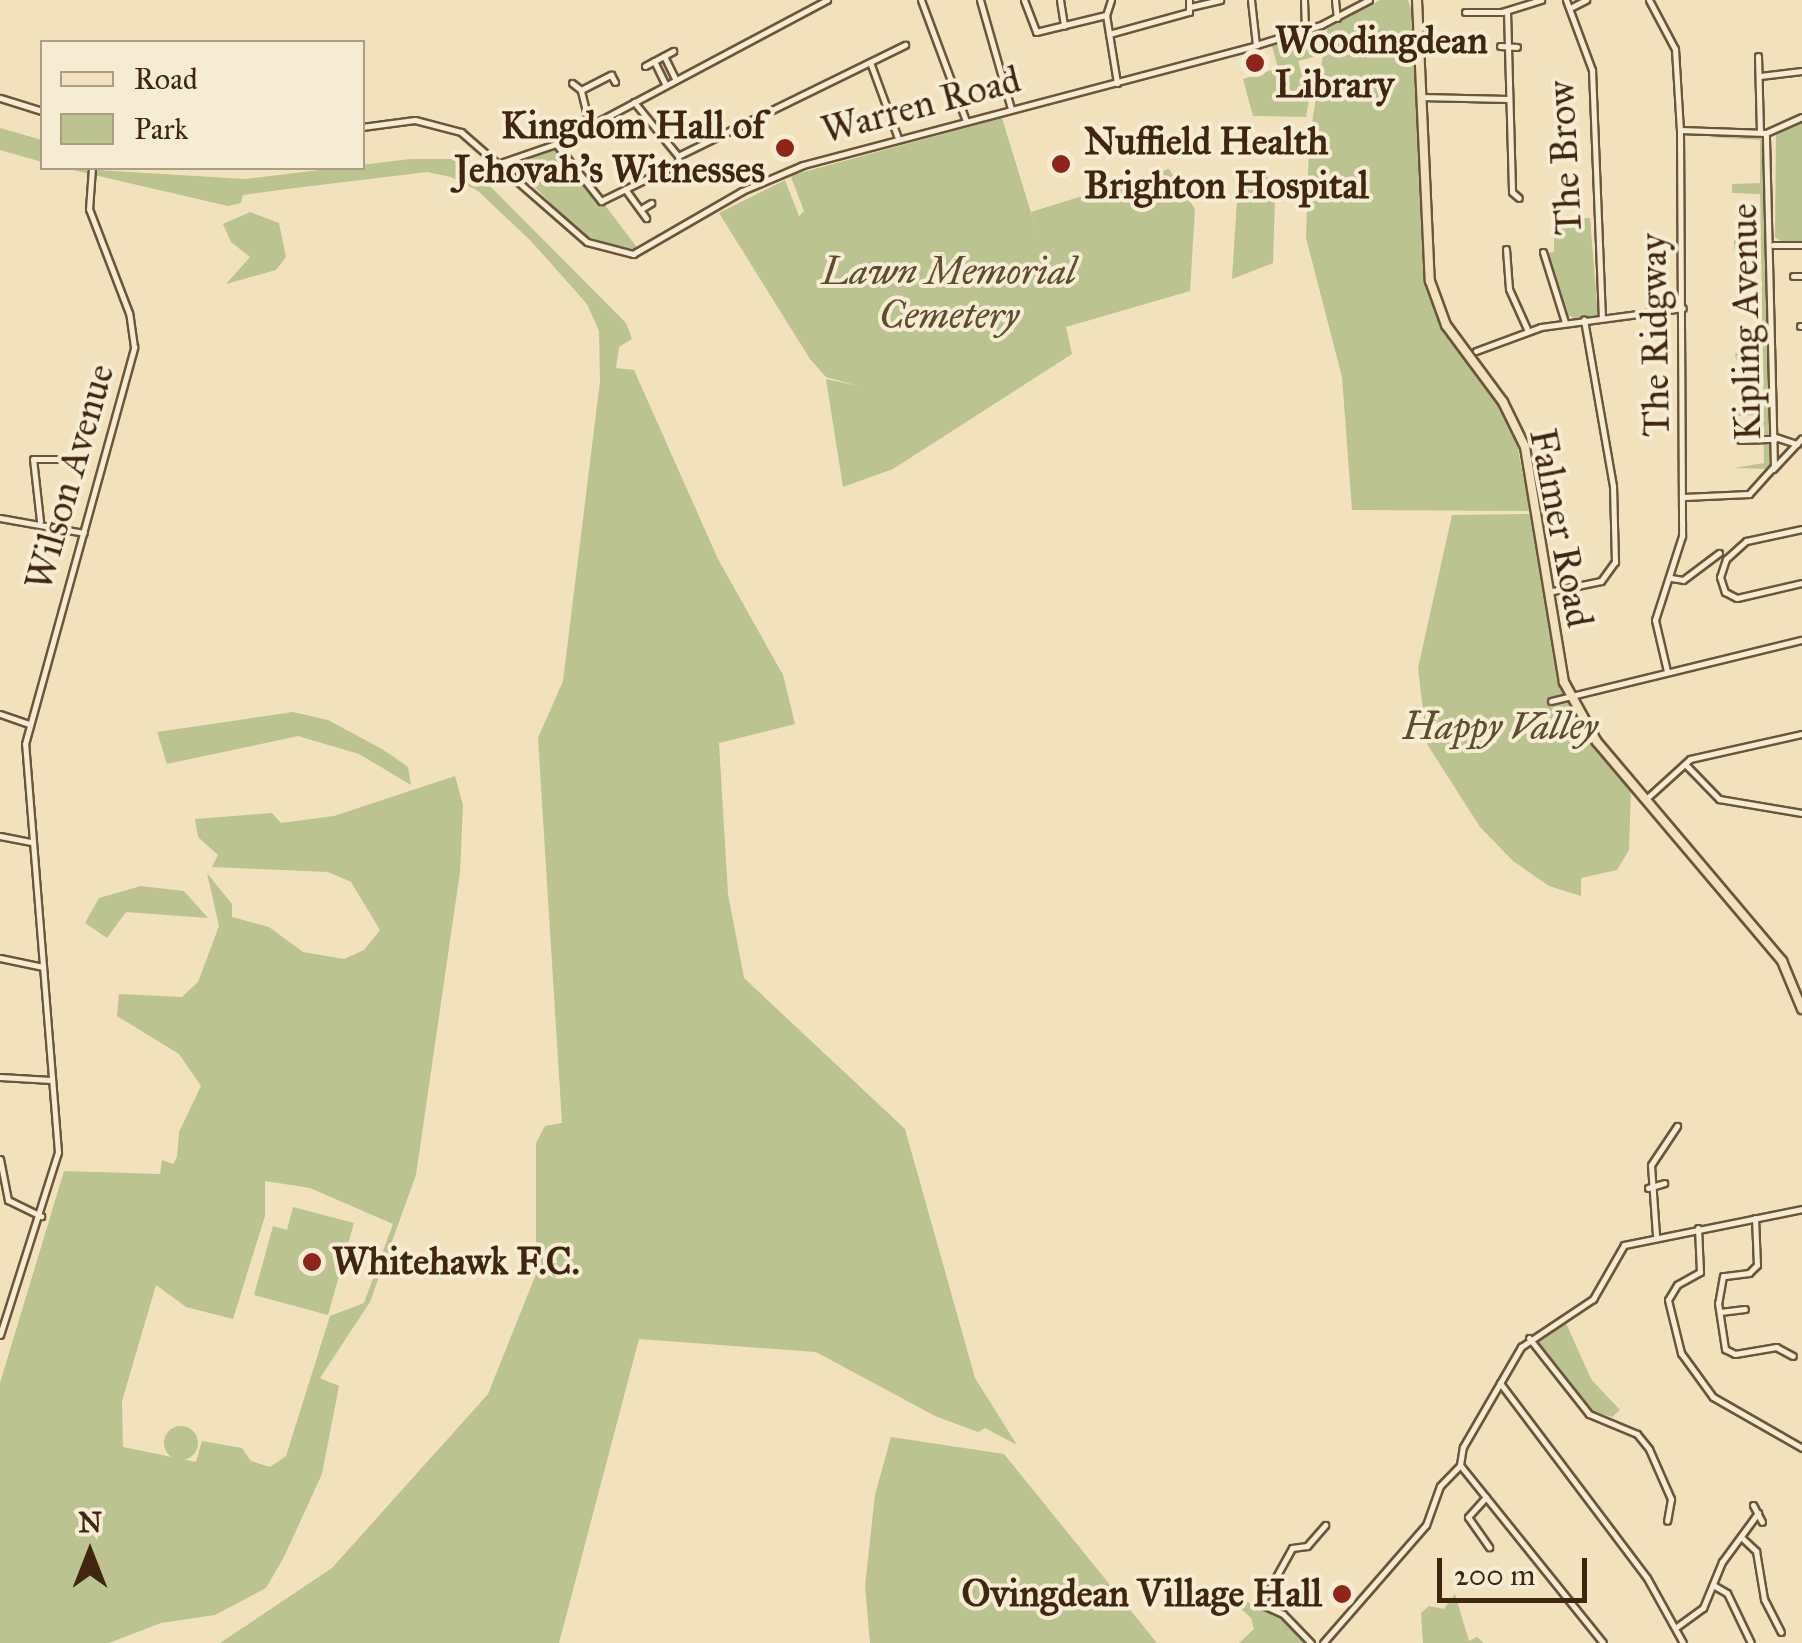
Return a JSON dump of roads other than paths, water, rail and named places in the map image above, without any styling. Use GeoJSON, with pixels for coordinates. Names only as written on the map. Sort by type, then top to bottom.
{"type":"FeatureCollection","features":[{"type":"Feature","properties":{"kind":"main road","name":"Falmer Road"},"geometry":{"type":"LineString","coordinates":[[1416,2],[1432,290],[1450,331],[1521,436],[1569,694],[1588,731],[1782,961],[1802,1009]]}},
{"type":"Feature","properties":{"kind":"street"},"geometry":{"type":"LineString","coordinates":[[502,162],[556,144],[827,0]]}},
{"type":"Feature","properties":{"kind":"street"},"geometry":{"type":"LineString","coordinates":[[920,0],[966,121]]}},
{"type":"Feature","properties":{"kind":"street"},"geometry":{"type":"LineString","coordinates":[[980,0],[1011,110]]}},
{"type":"Feature","properties":{"kind":"street"},"geometry":{"type":"LineString","coordinates":[[1024,0],[1036,32],[1106,14]]}},
{"type":"Feature","properties":{"kind":"street"},"geometry":{"type":"LineString","coordinates":[[1060,0],[1064,26]]}},
{"type":"Feature","properties":{"kind":"street"},"geometry":{"type":"LineString","coordinates":[[1111,0],[1106,14],[1117,83]]}},
{"type":"Feature","properties":{"kind":"street"},"geometry":{"type":"LineString","coordinates":[[1109,34],[1190,4],[1220,0]]}},
{"type":"Feature","properties":{"kind":"street"},"geometry":{"type":"LineString","coordinates":[[1251,0],[1256,45]]}},
{"type":"Feature","properties":{"kind":"street"},"geometry":{"type":"LineString","coordinates":[[1304,0],[1305,30]]}},
{"type":"Feature","properties":{"kind":"street"},"geometry":{"type":"LineString","coordinates":[[1336,0],[1337,18]]}},
{"type":"Feature","properties":{"kind":"street","name":"Warren Road"},"geometry":{"type":"LineString","coordinates":[[365,126],[396,120],[436,123],[470,136],[586,242],[633,254],[768,178],[898,138],[1256,45],[1337,18],[1369,0]]}},
{"type":"Feature","properties":{"kind":"street"},"geometry":{"type":"LineString","coordinates":[[1465,12],[1474,16],[1540,0]]}},
{"type":"Feature","properties":{"kind":"street","name":"The Brow"},"geometry":{"type":"LineString","coordinates":[[1566,0],[1572,7],[1592,70],[1602,318]]}},
{"type":"Feature","properties":{"kind":"street"},"geometry":{"type":"LineString","coordinates":[[1572,7],[1586,0]]}},
{"type":"Feature","properties":{"kind":"street","name":"The Ridgway"},"geometry":{"type":"LineString","coordinates":[[1649,0],[1676,48],[1680,130],[1684,497],[1681,546],[1655,620],[1667,671]]}},
{"type":"Feature","properties":{"kind":"street"},"geometry":{"type":"LineString","coordinates":[[1507,10],[1512,192],[1519,198]]}},
{"type":"Feature","properties":{"kind":"street"},"geometry":{"type":"LineString","coordinates":[[678,156],[905,45]]}},
{"type":"Feature","properties":{"kind":"street"},"geometry":{"type":"LineString","coordinates":[[1500,46],[1517,47]]}},
{"type":"Feature","properties":{"kind":"street"},"geometry":{"type":"LineString","coordinates":[[645,66],[673,51]]}},
{"type":"Feature","properties":{"kind":"street"},"geometry":{"type":"LineString","coordinates":[[664,56],[675,79]]}},
{"type":"Feature","properties":{"kind":"street","name":"Kipling Avenue"},"geometry":{"type":"LineString","coordinates":[[1684,497],[1749,494],[1773,468],[1772,245],[1758,56]]}},
{"type":"Feature","properties":{"kind":"street"},"geometry":{"type":"LineString","coordinates":[[654,61],[665,84]]}},
{"type":"Feature","properties":{"kind":"street"},"geometry":{"type":"LineString","coordinates":[[870,62],[898,138]]}},
{"type":"Feature","properties":{"kind":"street"},"geometry":{"type":"LineString","coordinates":[[1759,76],[1802,71]]}},
{"type":"Feature","properties":{"kind":"street"},"geometry":{"type":"LineString","coordinates":[[581,90],[611,75]]}},
{"type":"Feature","properties":{"kind":"street"},"geometry":{"type":"LineString","coordinates":[[572,84],[581,90],[590,127]]}},
{"type":"Feature","properties":{"kind":"street"},"geometry":{"type":"LineString","coordinates":[[1421,97],[1509,99]]}},
{"type":"Feature","properties":{"kind":"street"},"geometry":{"type":"LineString","coordinates":[[0,98],[40,110]]}},
{"type":"Feature","properties":{"kind":"street"},"geometry":{"type":"LineString","coordinates":[[556,144],[601,201],[679,163],[678,156],[634,102]]}},
{"type":"Feature","properties":{"kind":"street"},"geometry":{"type":"LineString","coordinates":[[1680,130],[1763,131],[1802,116]]}},
{"type":"Feature","properties":{"kind":"street","name":"Wilson Avenue"},"geometry":{"type":"LineString","coordinates":[[0,1335],[58,1161],[24,754],[134,340],[89,209],[92,170]]}},
{"type":"Feature","properties":{"kind":"street"},"geometry":{"type":"LineString","coordinates":[[625,190],[646,218]]}},
{"type":"Feature","properties":{"kind":"street"},"geometry":{"type":"LineString","coordinates":[[641,210],[650,205]]}},
{"type":"Feature","properties":{"kind":"street"},"geometry":{"type":"LineString","coordinates":[[1772,245],[1802,245]]}},
{"type":"Feature","properties":{"kind":"street"},"geometry":{"type":"LineString","coordinates":[[1506,249],[1509,290],[1528,332]]}},
{"type":"Feature","properties":{"kind":"street"},"geometry":{"type":"LineString","coordinates":[[1543,252],[1542,265],[1565,322]]}},
{"type":"Feature","properties":{"kind":"street"},"geometry":{"type":"LineString","coordinates":[[1476,351],[1565,322],[1684,308]]}},
{"type":"Feature","properties":{"kind":"street"},"geometry":{"type":"LineString","coordinates":[[1548,592],[1601,582],[1615,562],[1613,486],[1584,320]]}},
{"type":"Feature","properties":{"kind":"street"},"geometry":{"type":"LineString","coordinates":[[1740,440],[1800,441]]}},
{"type":"Feature","properties":{"kind":"street"},"geometry":{"type":"LineString","coordinates":[[1773,468],[1800,441]]}},
{"type":"Feature","properties":{"kind":"street"},"geometry":{"type":"LineString","coordinates":[[40,521],[32,456],[57,459]]}},
{"type":"Feature","properties":{"kind":"street"},"geometry":{"type":"LineString","coordinates":[[0,518],[40,521],[84,534]]}},
{"type":"Feature","properties":{"kind":"street"},"geometry":{"type":"LineString","coordinates":[[1802,529],[1751,538],[1726,559],[1720,577],[1736,598],[1802,583]]}},
{"type":"Feature","properties":{"kind":"street"},"geometry":{"type":"LineString","coordinates":[[1670,578],[1683,580],[1719,553]]}},
{"type":"Feature","properties":{"kind":"street"},"geometry":{"type":"LineString","coordinates":[[1710,561],[1716,568]]}},
{"type":"Feature","properties":{"kind":"street"},"geometry":{"type":"LineString","coordinates":[[1551,701],[1802,640]]}},
{"type":"Feature","properties":{"kind":"street"},"geometry":{"type":"LineString","coordinates":[[0,714],[30,724]]}},
{"type":"Feature","properties":{"kind":"street"},"geometry":{"type":"LineString","coordinates":[[1646,800],[1685,764],[1802,734]]}},
{"type":"Feature","properties":{"kind":"street"},"geometry":{"type":"LineString","coordinates":[[1685,764],[1719,799],[1802,813]]}},
{"type":"Feature","properties":{"kind":"street"},"geometry":{"type":"LineString","coordinates":[[0,836],[32,842]]}},
{"type":"Feature","properties":{"kind":"street"},"geometry":{"type":"LineString","coordinates":[[0,958],[43,967]]}},
{"type":"Feature","properties":{"kind":"street"},"geometry":{"type":"LineString","coordinates":[[0,1077],[52,1080]]}},
{"type":"Feature","properties":{"kind":"street"},"geometry":{"type":"LineString","coordinates":[[1656,1235],[1657,1190],[1651,1165],[1668,1133],[1677,1126]]}},
{"type":"Feature","properties":{"kind":"street"},"geometry":{"type":"LineString","coordinates":[[0,1159],[8,1200],[41,1216]]}},
{"type":"Feature","properties":{"kind":"street"},"geometry":{"type":"LineString","coordinates":[[1657,1190],[1664,1182]]}},
{"type":"Feature","properties":{"kind":"street"},"geometry":{"type":"LineString","coordinates":[[1648,1188],[1657,1190]]}},
{"type":"Feature","properties":{"kind":"street"},"geometry":{"type":"LineString","coordinates":[[1323,1643],[1422,1530],[1440,1486],[1460,1465],[1500,1383],[1529,1338],[1593,1298],[1624,1245],[1656,1235],[1802,1209]]}},
{"type":"Feature","properties":{"kind":"street"},"geometry":{"type":"LineString","coordinates":[[1755,1218],[1758,1265],[1748,1274],[1724,1274],[1720,1312],[1729,1353],[1776,1347],[1793,1356]]}},
{"type":"Feature","properties":{"kind":"street"},"geometry":{"type":"LineString","coordinates":[[1698,1228],[1700,1273],[1676,1285],[1668,1300],[1681,1352],[1726,1407],[1802,1448]]}},
{"type":"Feature","properties":{"kind":"street"},"geometry":{"type":"LineString","coordinates":[[1720,1312],[1745,1308]]}},
{"type":"Feature","properties":{"kind":"street"},"geometry":{"type":"LineString","coordinates":[[1529,1338],[1589,1414],[1637,1434],[1672,1498],[1667,1521]]}},
{"type":"Feature","properties":{"kind":"street"},"geometry":{"type":"LineString","coordinates":[[1500,1383],[1644,1568],[1678,1626],[1683,1643]]}},
{"type":"Feature","properties":{"kind":"street"},"geometry":{"type":"LineString","coordinates":[[1460,1465],[1603,1643]]}},
{"type":"Feature","properties":{"kind":"street"},"geometry":{"type":"LineString","coordinates":[[1486,1497],[1468,1515],[1477,1540],[1489,1546]]}},
{"type":"Feature","properties":{"kind":"street"},"geometry":{"type":"LineString","coordinates":[[1754,1505],[1762,1522]]}},
{"type":"Feature","properties":{"kind":"street"},"geometry":{"type":"LineString","coordinates":[[1678,1626],[1701,1610],[1712,1585],[1758,1513]]}},
{"type":"Feature","properties":{"kind":"street"},"geometry":{"type":"LineString","coordinates":[[1311,1643],[1283,1614],[1261,1604],[1292,1548],[1307,1546],[1324,1525]]}},
{"type":"Feature","properties":{"kind":"street"},"geometry":{"type":"LineString","coordinates":[[1741,1538],[1756,1551],[1764,1599],[1780,1626]]}},
{"type":"Feature","properties":{"kind":"street"},"geometry":{"type":"LineString","coordinates":[[1712,1585],[1727,1593],[1752,1643]]}},
{"type":"Feature","properties":{"kind":"place","name":"Woodingdean Library"},"geometry":{"type":"Point","coordinates":[1255,63]}},
{"type":"Feature","properties":{"kind":"place","name":"Kingdom Hall of Jehovah's Witnesses"},"geometry":{"type":"Point","coordinates":[785,148]}},
{"type":"Feature","properties":{"kind":"place","name":"Nuffield Health Brighton Hospital"},"geometry":{"type":"Point","coordinates":[1061,164]}},
{"type":"Feature","properties":{"kind":"place","name":"Whitehawk F.C."},"geometry":{"type":"Point","coordinates":[312,1262]}},
{"type":"Feature","properties":{"kind":"place","name":"Ovingdean Village Hall"},"geometry":{"type":"Point","coordinates":[1342,1594]}},
{"type":"Feature","properties":{"kind":"park label","name":"Lawn Memorial Cemetery"},"geometry":{"type":"Point","coordinates":[949,294]}},
{"type":"Feature","properties":{"kind":"park label","name":"Happy Valley"},"geometry":{"type":"Point","coordinates":[1500,727]}}]}
